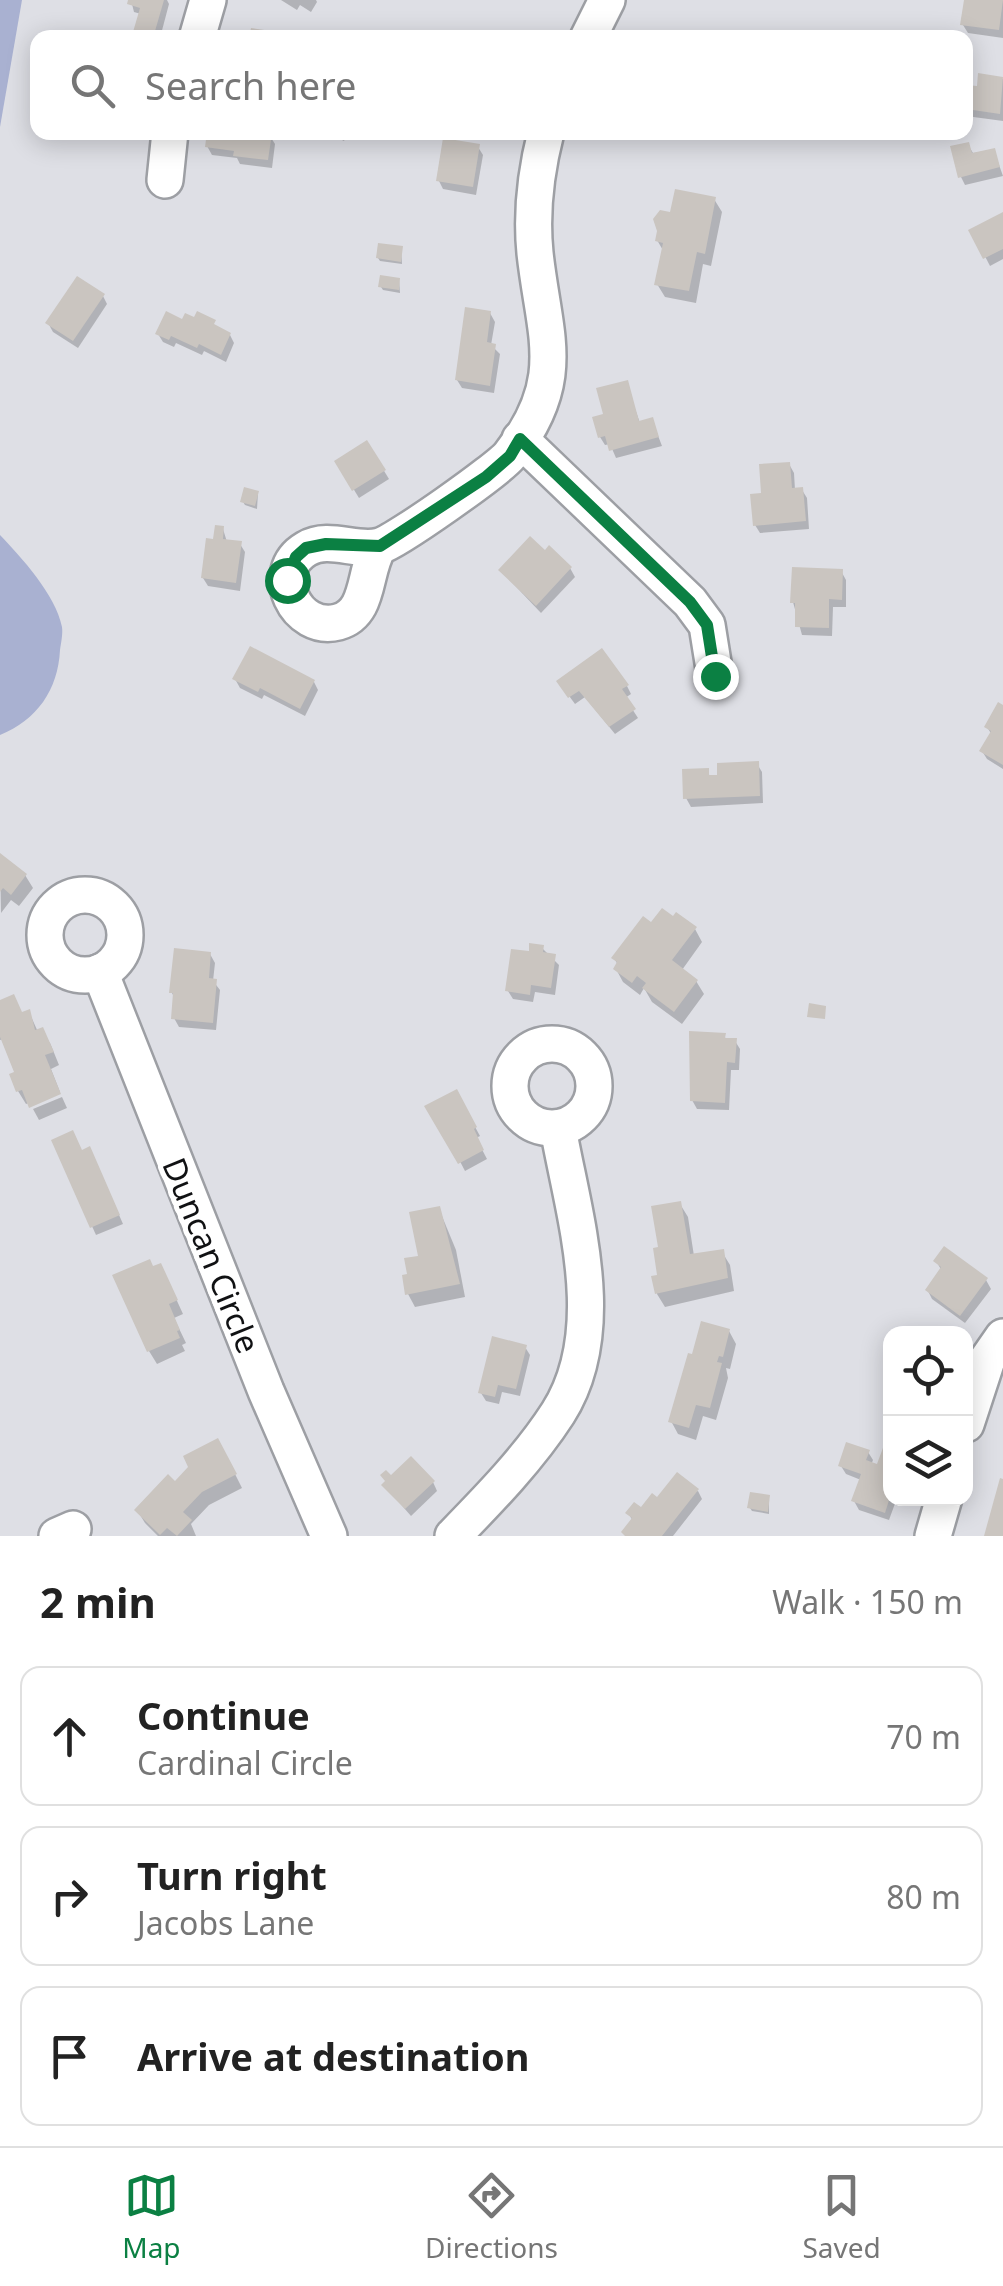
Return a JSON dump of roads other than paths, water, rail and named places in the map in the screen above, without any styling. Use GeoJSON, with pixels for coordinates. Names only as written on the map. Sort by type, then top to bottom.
{"type":"FeatureCollection","features":[{"type":"Feature","properties":{"kind":"street"},"geometry":{"type":"LineString","coordinates":[[199,30],[208,0]]}},
{"type":"Feature","properties":{"kind":"street"},"geometry":{"type":"LineString","coordinates":[[592,30],[607,0]]}},
{"type":"Feature","properties":{"kind":"street"},"geometry":{"type":"LineString","coordinates":[[165,180],[169,140]]}},
{"type":"Feature","properties":{"kind":"street"},"geometry":{"type":"LineString","coordinates":[[380,546],[486,477],[510,456],[536,415],[548,366],[534,207],[545,140]]}},
{"type":"Feature","properties":{"kind":"street"},"geometry":{"type":"LineString","coordinates":[[520,439],[690,602],[707,625],[715,676]]}},
{"type":"Feature","properties":{"kind":"street","name":"Duncan Circle"},"geometry":{"type":"LineString","coordinates":[[100,972],[266,1391],[329,1536]]}},
{"type":"Feature","properties":{"kind":"street"},"geometry":{"type":"LineString","coordinates":[[454,1536],[530,1451],[560,1410],[576,1374],[584,1334],[585,1290],[558,1128]]}},
{"type":"Feature","properties":{"kind":"street"},"geometry":{"type":"LineString","coordinates":[[969,1416],[988,1360],[1003,1337]]}},
{"type":"Feature","properties":{"kind":"street"},"geometry":{"type":"LineString","coordinates":[[933,1536],[942,1506]]}}]}
